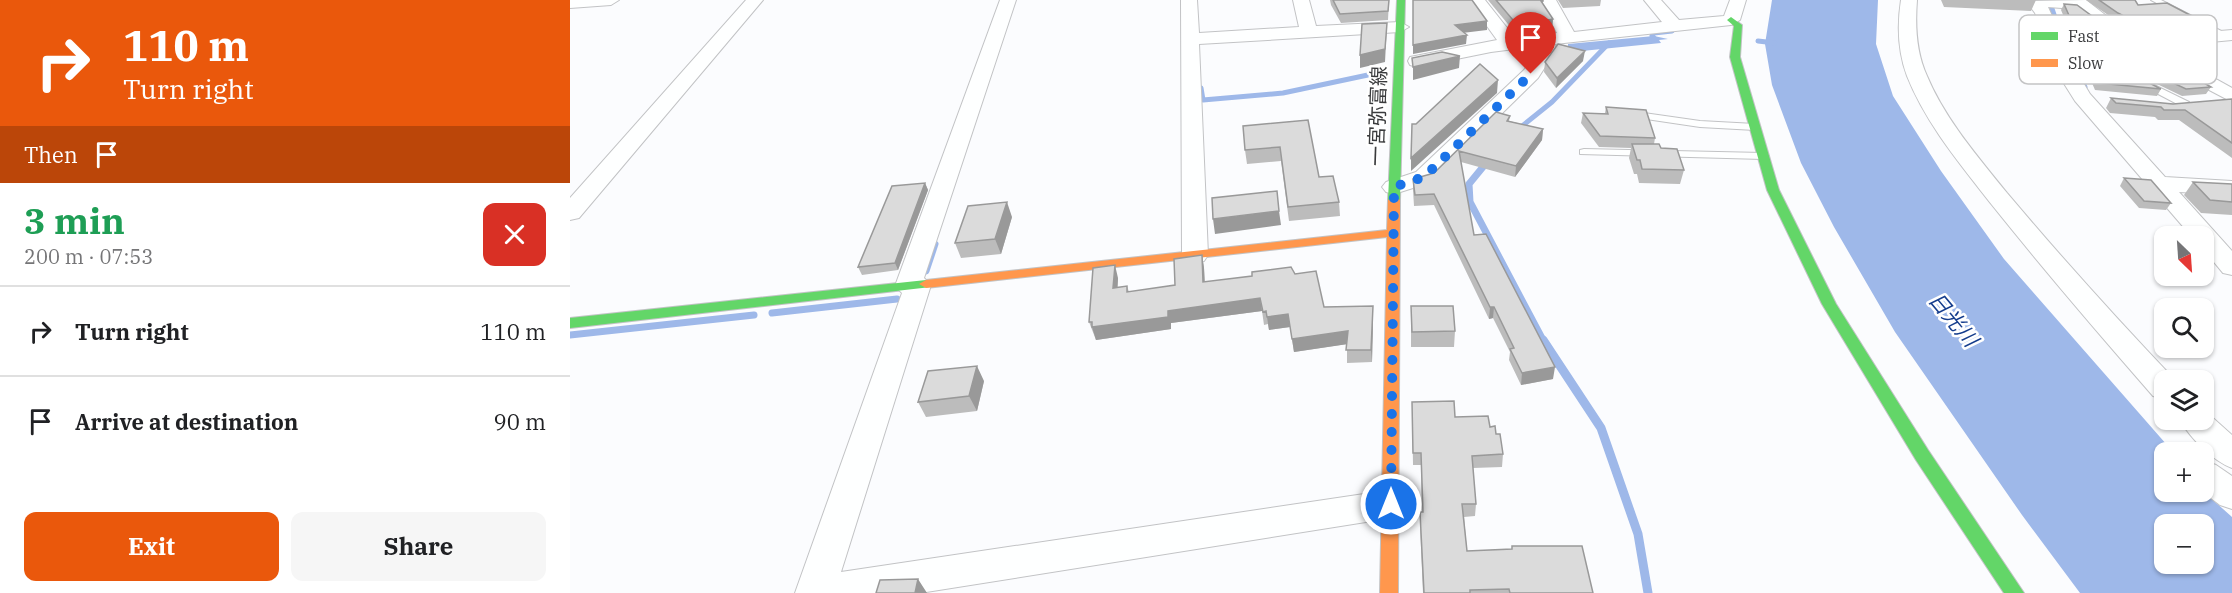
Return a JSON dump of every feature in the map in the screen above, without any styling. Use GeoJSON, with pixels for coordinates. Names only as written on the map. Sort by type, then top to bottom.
{"type":"FeatureCollection","features":[{"type":"Feature","properties":{"kind":"street"},"geometry":{"type":"LineString","coordinates":[[570,3],[611,0]]}},
{"type":"Feature","properties":{"kind":"street"},"geometry":{"type":"LineString","coordinates":[[570,213],[755,0]]}},
{"type":"Feature","properties":{"kind":"street"},"geometry":{"type":"LineString","coordinates":[[1008,0],[913,286],[816,593],[1391,504]]}},
{"type":"Feature","properties":{"kind":"street"},"geometry":{"type":"LineString","coordinates":[[1189,0],[1195,255]]}},
{"type":"Feature","properties":{"kind":"street"},"geometry":{"type":"LineString","coordinates":[[1301,0],[1309,32]]}},
{"type":"Feature","properties":{"kind":"street","name":"一宮弥富線"},"geometry":{"type":"LineString","coordinates":[[1389,593],[1393,233],[1401,0]]}},
{"type":"Feature","properties":{"kind":"street"},"geometry":{"type":"LineString","coordinates":[[1476,0],[1510,44]]}},
{"type":"Feature","properties":{"kind":"street"},"geometry":{"type":"LineString","coordinates":[[1548,0],[1568,38]]}},
{"type":"Feature","properties":{"kind":"street"},"geometry":{"type":"LineString","coordinates":[[1652,0],[1675,26]]}},
{"type":"Feature","properties":{"kind":"street"},"geometry":{"type":"LineString","coordinates":[[1731,20],[1738,0]]}},
{"type":"Feature","properties":{"kind":"street"},"geometry":{"type":"LineString","coordinates":[[1909,0],[1909,52],[1920,84],[1944,122],[1977,170],[2056,270],[2154,377]]}},
{"type":"Feature","properties":{"kind":"street"},"geometry":{"type":"LineString","coordinates":[[2044,15],[2034,2],[2072,3],[2091,15]]}},
{"type":"Feature","properties":{"kind":"street"},"geometry":{"type":"LineString","coordinates":[[1398,65],[1510,44],[1731,20],[1738,25],[1735,57],[1773,190],[1829,304],[1922,455],[2015,593]]}},
{"type":"Feature","properties":{"kind":"street"},"geometry":{"type":"LineString","coordinates":[[1190,39],[1400,27]]}},
{"type":"Feature","properties":{"kind":"street"},"geometry":{"type":"LineString","coordinates":[[1394,187],[1424,177],[1531,74],[1547,50],[1545,40]]}},
{"type":"Feature","properties":{"kind":"street"},"geometry":{"type":"LineString","coordinates":[[2079,84],[2096,99],[2232,267]]}},
{"type":"Feature","properties":{"kind":"street"},"geometry":{"type":"LineString","coordinates":[[2210,84],[2232,96]]}},
{"type":"Feature","properties":{"kind":"street"},"geometry":{"type":"LineString","coordinates":[[2145,104],[2232,101]]}},
{"type":"Feature","properties":{"kind":"street"},"geometry":{"type":"LineString","coordinates":[[2169,184],[2232,188]]}},
{"type":"Feature","properties":{"kind":"street"},"geometry":{"type":"LineString","coordinates":[[570,323],[1393,233]]}},
{"type":"Feature","properties":{"kind":"street"},"geometry":{"type":"LineString","coordinates":[[2206,430],[2232,456]]}},
{"type":"Feature","properties":{"kind":"street"},"geometry":{"type":"LineString","coordinates":[[2214,482],[2232,495]]}},
{"type":"Feature","properties":{"kind":"lane"},"geometry":{"type":"LineString","coordinates":[[2155,0],[2186,15]]}},
{"type":"Feature","properties":{"kind":"lane"},"geometry":{"type":"LineString","coordinates":[[2146,84],[2185,104]]}},
{"type":"Feature","properties":{"kind":"lane"},"geometry":{"type":"LineString","coordinates":[[1617,113],[1649,115],[1700,124],[1755,126]]}},
{"type":"Feature","properties":{"kind":"lane"},"geometry":{"type":"LineString","coordinates":[[1584,152],[1763,156]]}},
{"type":"Feature","properties":{"kind":"water","name":"日光川"},"geometry":{"type":"Polygon","coordinates":[[[1772,0],[1878,0],[1876,44],[1893,96],[1941,171],[2004,259],[2164,442],[2154,442],[2154,502],[2214,501],[2232,517],[2232,593],[2080,593],[2022,515],[1895,332],[1834,227],[1801,163],[1772,85],[1765,44],[1772,0]]]}},
{"type":"Feature","properties":{"kind":"water"},"geometry":{"type":"Polygon","coordinates":[[[1654,36],[1668,39],[1659,40],[1661,43],[1582,51],[1568,47],[1568,44],[1654,36]]]}},
{"type":"Feature","properties":{"kind":"building"},"geometry":{"type":"Polygon","coordinates":[[[1333,0],[1389,0],[1388,11],[1340,14],[1333,0]]]}},
{"type":"Feature","properties":{"kind":"building"},"geometry":{"type":"Polygon","coordinates":[[[1413,0],[1472,0],[1487,21],[1455,25],[1467,35],[1413,45],[1413,0]]]}},
{"type":"Feature","properties":{"kind":"building"},"geometry":{"type":"Polygon","coordinates":[[[1496,0],[1543,0],[1541,1],[1553,19],[1518,26],[1496,0]]]}},
{"type":"Feature","properties":{"kind":"building"},"geometry":{"type":"Polygon","coordinates":[[[2099,0],[2135,0],[2138,5],[2167,3],[2190,15],[2122,15],[2099,0]]]}},
{"type":"Feature","properties":{"kind":"building"},"geometry":{"type":"Polygon","coordinates":[[[2064,4],[2077,5],[2091,15],[2069,15],[2064,4]]]}},
{"type":"Feature","properties":{"kind":"building"},"geometry":{"type":"Polygon","coordinates":[[[1387,23],[1385,49],[1360,55],[1362,24],[1387,23]]]}},
{"type":"Feature","properties":{"kind":"building"},"geometry":{"type":"Polygon","coordinates":[[[1558,44],[1585,51],[1557,78],[1545,62],[1558,44]]]}},
{"type":"Feature","properties":{"kind":"building"},"geometry":{"type":"Polygon","coordinates":[[[1442,52],[1460,56],[1413,67],[1412,58],[1442,52]]]}},
{"type":"Feature","properties":{"kind":"building"},"geometry":{"type":"Polygon","coordinates":[[[1480,64],[1498,80],[1411,158],[1412,124],[1416,124],[1480,64]]]}},
{"type":"Feature","properties":{"kind":"building"},"geometry":{"type":"Polygon","coordinates":[[[2109,84],[2151,84],[2161,89],[2109,84]]]}},
{"type":"Feature","properties":{"kind":"building"},"geometry":{"type":"Polygon","coordinates":[[[2175,84],[2206,84],[2211,87],[2186,89],[2175,84]]]}},
{"type":"Feature","properties":{"kind":"building"},"geometry":{"type":"Polygon","coordinates":[[[2111,98],[2173,104],[2232,99],[2232,143],[2185,110],[2164,110],[2161,107],[2116,103],[2111,98]]]}},
{"type":"Feature","properties":{"kind":"building"},"geometry":{"type":"Polygon","coordinates":[[[1606,107],[1646,110],[1655,138],[1600,136],[1583,113],[1608,114],[1606,107]]]}},
{"type":"Feature","properties":{"kind":"building"},"geometry":{"type":"Polygon","coordinates":[[[1496,112],[1510,116],[1507,121],[1543,129],[1516,166],[1459,151],[1474,235],[1486,234],[1555,367],[1522,373],[1510,349],[1514,348],[1494,307],[1490,307],[1434,194],[1415,195],[1413,179],[1434,173],[1496,112]]]}},
{"type":"Feature","properties":{"kind":"building"},"geometry":{"type":"Polygon","coordinates":[[[1308,120],[1319,177],[1333,176],[1339,202],[1288,207],[1280,147],[1245,150],[1243,126],[1308,120]]]}},
{"type":"Feature","properties":{"kind":"building"},"geometry":{"type":"Polygon","coordinates":[[[1632,144],[1659,144],[1661,148],[1677,149],[1684,170],[1642,169],[1632,144]]]}},
{"type":"Feature","properties":{"kind":"building"},"geometry":{"type":"Polygon","coordinates":[[[2124,178],[2151,180],[2171,203],[2144,201],[2124,178]]]}},
{"type":"Feature","properties":{"kind":"building"},"geometry":{"type":"Polygon","coordinates":[[[2193,182],[2232,184],[2232,202],[2210,200],[2193,182]]]}},
{"type":"Feature","properties":{"kind":"building"},"geometry":{"type":"Polygon","coordinates":[[[925,183],[895,263],[858,267],[892,186],[925,183]]]}},
{"type":"Feature","properties":{"kind":"building"},"geometry":{"type":"Polygon","coordinates":[[[1277,191],[1279,211],[1213,219],[1212,198],[1277,191]]]}},
{"type":"Feature","properties":{"kind":"building"},"geometry":{"type":"Polygon","coordinates":[[[1007,202],[995,239],[955,243],[968,206],[1007,202]]]}},
{"type":"Feature","properties":{"kind":"building"},"geometry":{"type":"Polygon","coordinates":[[[1202,255],[1203,282],[1252,276],[1252,272],[1291,267],[1295,274],[1316,271],[1324,307],[1373,306],[1371,350],[1346,350],[1348,331],[1292,339],[1288,314],[1267,317],[1266,311],[1263,312],[1260,298],[1168,311],[1168,317],[1092,327],[1092,322],[1089,322],[1093,268],[1115,265],[1113,288],[1127,286],[1127,292],[1175,285],[1174,259],[1202,255]]]}},
{"type":"Feature","properties":{"kind":"building"},"geometry":{"type":"Polygon","coordinates":[[[1411,306],[1453,306],[1455,331],[1412,332],[1411,306]]]}},
{"type":"Feature","properties":{"kind":"building"},"geometry":{"type":"Polygon","coordinates":[[[977,366],[969,396],[918,402],[928,371],[977,366]]]}},
{"type":"Feature","properties":{"kind":"building"},"geometry":{"type":"Polygon","coordinates":[[[1454,401],[1455,417],[1488,416],[1490,427],[1495,426],[1496,434],[1500,434],[1503,454],[1472,456],[1476,504],[1462,504],[1467,551],[1512,549],[1512,546],[1582,546],[1593,593],[1510,593],[1509,589],[1470,590],[1470,593],[1424,593],[1420,512],[1423,512],[1421,453],[1413,453],[1412,402],[1454,401]]]}},
{"type":"Feature","properties":{"kind":"building"},"geometry":{"type":"Polygon","coordinates":[[[918,579],[915,593],[876,593],[880,580],[918,579]]]}},
{"type":"Feature","properties":{"kind":"waterway"},"geometry":{"type":"LineString","coordinates":[[2049,0],[2054,15]]}},
{"type":"Feature","properties":{"kind":"waterway"},"geometry":{"type":"LineString","coordinates":[[1655,39],[1652,36],[1654,33],[1672,31]]}},
{"type":"Feature","properties":{"kind":"waterway"},"geometry":{"type":"LineString","coordinates":[[1758,41],[1775,43]]}},
{"type":"Feature","properties":{"kind":"waterway"},"geometry":{"type":"LineString","coordinates":[[1516,131],[1552,102],[1609,43]]}},
{"type":"Feature","properties":{"kind":"waterway"},"geometry":{"type":"LineString","coordinates":[[1520,49],[1532,48]]}},
{"type":"Feature","properties":{"kind":"waterway"},"geometry":{"type":"LineString","coordinates":[[1201,88],[1203,100],[1283,93],[1382,72]]}},
{"type":"Feature","properties":{"kind":"waterway"},"geometry":{"type":"LineString","coordinates":[[1487,162],[1469,184],[1470,202],[1544,342]]}},
{"type":"Feature","properties":{"kind":"waterway"},"geometry":{"type":"LineString","coordinates":[[926,271],[935,244]]}},
{"type":"Feature","properties":{"kind":"waterway"},"geometry":{"type":"LineString","coordinates":[[772,313],[897,299]]}},
{"type":"Feature","properties":{"kind":"waterway"},"geometry":{"type":"LineString","coordinates":[[570,335],[754,315]]}},
{"type":"Feature","properties":{"kind":"waterway"},"geometry":{"type":"LineString","coordinates":[[1543,340],[1601,428],[1638,534],[1648,593]]}},
{"type":"Feature","properties":{"kind":"traffic: fast"},"geometry":{"type":"LineString","coordinates":[[1394,200],[1401,0]]}},
{"type":"Feature","properties":{"kind":"traffic: fast"},"geometry":{"type":"LineString","coordinates":[[1731,20],[1738,25],[1735,57],[1773,190],[1829,304],[1922,455],[2015,593]]}},
{"type":"Feature","properties":{"kind":"traffic: fast"},"geometry":{"type":"LineString","coordinates":[[570,323],[926,284]]}},
{"type":"Feature","properties":{"kind":"traffic: slow"},"geometry":{"type":"LineString","coordinates":[[1389,593],[1394,200]]}},
{"type":"Feature","properties":{"kind":"traffic: slow"},"geometry":{"type":"LineString","coordinates":[[926,284],[1393,233]]}},
{"type":"Feature","properties":{"kind":"route"},"geometry":{"type":"LineString","coordinates":[[1391,504],[1394,187],[1424,177],[1531,74]]}}]}
